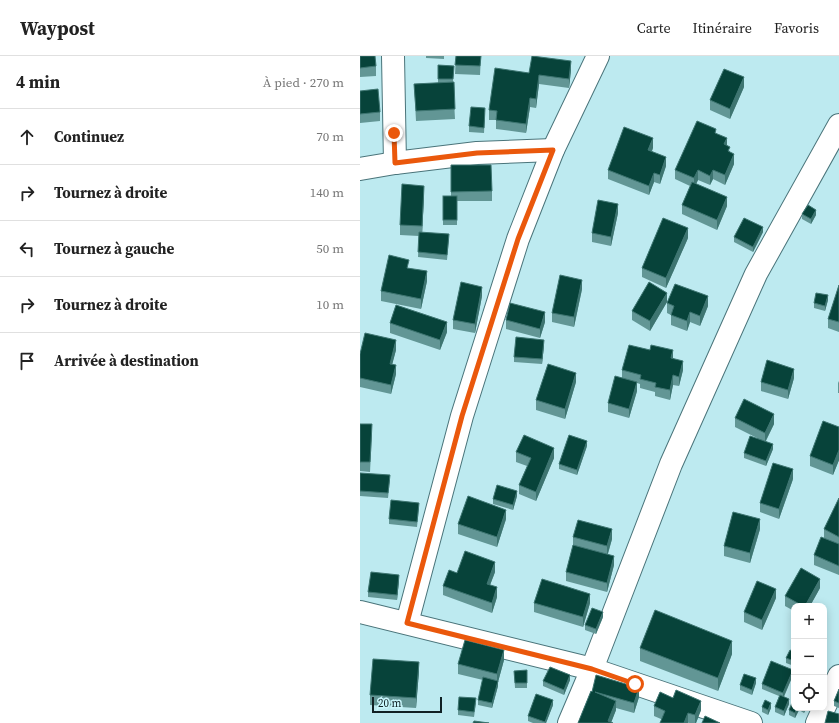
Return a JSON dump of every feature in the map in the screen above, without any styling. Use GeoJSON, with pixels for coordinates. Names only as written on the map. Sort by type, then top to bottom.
{"type":"FeatureCollection","features":[{"type":"Feature","properties":{"kind":"street"},"geometry":{"type":"LineString","coordinates":[[393,56],[395,163]]}},
{"type":"Feature","properties":{"kind":"street"},"geometry":{"type":"LineString","coordinates":[[407,623],[462,416],[518,239],[553,150],[598,56]]}},
{"type":"Feature","properties":{"kind":"street"},"geometry":{"type":"LineString","coordinates":[[569,723],[592,669],[670,464],[752,281],[839,125]]}},
{"type":"Feature","properties":{"kind":"street"},"geometry":{"type":"LineString","coordinates":[[360,169],[395,163],[477,153],[553,150]]}},
{"type":"Feature","properties":{"kind":"street"},"geometry":{"type":"LineString","coordinates":[[360,612],[592,669],[751,723]]}},
{"type":"Feature","properties":{"kind":"street"},"geometry":{"type":"LineString","coordinates":[[817,723],[839,676]]}},
{"type":"Feature","properties":{"kind":"building"},"geometry":{"type":"Polygon","coordinates":[[[360,56],[375,56],[376,66],[360,68],[360,56]]]}},
{"type":"Feature","properties":{"kind":"building"},"geometry":{"type":"Polygon","coordinates":[[[456,56],[481,56],[480,66],[455,65],[456,56]]]}},
{"type":"Feature","properties":{"kind":"building"},"geometry":{"type":"Polygon","coordinates":[[[532,56],[571,61],[569,79],[539,75],[536,99],[530,98],[526,124],[496,120],[497,111],[489,110],[495,68],[529,73],[532,56]]]}},
{"type":"Feature","properties":{"kind":"building"},"geometry":{"type":"Polygon","coordinates":[[[438,65],[454,66],[453,79],[438,79],[438,65]]]}},
{"type":"Feature","properties":{"kind":"building"},"geometry":{"type":"Polygon","coordinates":[[[724,69],[744,77],[730,109],[710,100],[724,69]]]}},
{"type":"Feature","properties":{"kind":"building"},"geometry":{"type":"Polygon","coordinates":[[[454,82],[455,109],[416,111],[414,84],[454,82]]]}},
{"type":"Feature","properties":{"kind":"building"},"geometry":{"type":"Polygon","coordinates":[[[378,89],[380,112],[360,114],[360,91],[378,89]]]}},
{"type":"Feature","properties":{"kind":"building"},"geometry":{"type":"Polygon","coordinates":[[[471,107],[485,108],[484,128],[469,126],[471,107]]]}},
{"type":"Feature","properties":{"kind":"building"},"geometry":{"type":"Polygon","coordinates":[[[697,121],[716,129],[715,133],[727,138],[724,144],[730,147],[728,151],[734,154],[725,175],[713,170],[710,176],[698,170],[694,178],[675,170],[697,121]]]}},
{"type":"Feature","properties":{"kind":"building"},"geometry":{"type":"Polygon","coordinates":[[[624,127],[653,138],[648,150],[666,157],[660,175],[654,173],[649,186],[608,170],[624,127]]]}},
{"type":"Feature","properties":{"kind":"building"},"geometry":{"type":"Polygon","coordinates":[[[451,165],[491,165],[492,191],[451,192],[451,165]]]}},
{"type":"Feature","properties":{"kind":"building"},"geometry":{"type":"Polygon","coordinates":[[[692,182],[727,197],[717,220],[682,205],[692,182]]]}},
{"type":"Feature","properties":{"kind":"building"},"geometry":{"type":"Polygon","coordinates":[[[402,184],[424,186],[422,226],[400,225],[402,184]]]}},
{"type":"Feature","properties":{"kind":"building"},"geometry":{"type":"Polygon","coordinates":[[[443,196],[457,196],[457,220],[443,220],[443,196]]]}},
{"type":"Feature","properties":{"kind":"building"},"geometry":{"type":"Polygon","coordinates":[[[598,200],[618,204],[611,237],[592,233],[598,200]]]}},
{"type":"Feature","properties":{"kind":"building"},"geometry":{"type":"Polygon","coordinates":[[[808,205],[816,210],[811,219],[802,214],[808,205]]]}},
{"type":"Feature","properties":{"kind":"building"},"geometry":{"type":"Polygon","coordinates":[[[663,218],[688,228],[666,278],[642,268],[663,218]]]}},
{"type":"Feature","properties":{"kind":"building"},"geometry":{"type":"Polygon","coordinates":[[[744,218],[763,227],[753,247],[734,237],[744,218]]]}},
{"type":"Feature","properties":{"kind":"building"},"geometry":{"type":"Polygon","coordinates":[[[419,232],[449,234],[447,255],[418,252],[419,232]]]}},
{"type":"Feature","properties":{"kind":"building"},"geometry":{"type":"Polygon","coordinates":[[[389,255],[409,260],[407,268],[427,271],[421,299],[381,291],[389,255]]]}},
{"type":"Feature","properties":{"kind":"building"},"geometry":{"type":"Polygon","coordinates":[[[560,275],[582,280],[574,317],[552,313],[560,275]]]}},
{"type":"Feature","properties":{"kind":"building"},"geometry":{"type":"Polygon","coordinates":[[[461,282],[482,287],[475,324],[453,320],[461,282]]]}},
{"type":"Feature","properties":{"kind":"building"},"geometry":{"type":"Polygon","coordinates":[[[649,282],[667,293],[650,321],[632,311],[649,282]]]}},
{"type":"Feature","properties":{"kind":"building"},"geometry":{"type":"Polygon","coordinates":[[[675,284],[708,296],[700,316],[690,312],[687,321],[671,315],[674,306],[667,303],[675,284]]]}},
{"type":"Feature","properties":{"kind":"building"},"geometry":{"type":"Polygon","coordinates":[[[839,285],[839,322],[828,319],[839,285]]]}},
{"type":"Feature","properties":{"kind":"building"},"geometry":{"type":"Polygon","coordinates":[[[816,293],[828,295],[825,306],[814,303],[816,293]]]}},
{"type":"Feature","properties":{"kind":"building"},"geometry":{"type":"Polygon","coordinates":[[[510,303],[545,312],[540,329],[506,320],[510,303]]]}},
{"type":"Feature","properties":{"kind":"building"},"geometry":{"type":"Polygon","coordinates":[[[396,305],[447,322],[440,340],[390,323],[396,305]]]}},
{"type":"Feature","properties":{"kind":"building"},"geometry":{"type":"Polygon","coordinates":[[[365,333],[396,340],[390,364],[396,365],[391,385],[360,378],[360,354],[365,333]]]}},
{"type":"Feature","properties":{"kind":"building"},"geometry":{"type":"Polygon","coordinates":[[[516,337],[544,340],[542,359],[514,357],[516,337]]]}},
{"type":"Feature","properties":{"kind":"building"},"geometry":{"type":"Polygon","coordinates":[[[629,345],[650,350],[651,345],[673,350],[671,358],[683,361],[679,377],[673,375],[670,390],[655,387],[656,383],[640,379],[641,375],[622,370],[629,345]]]}},
{"type":"Feature","properties":{"kind":"building"},"geometry":{"type":"Polygon","coordinates":[[[767,360],[794,369],[788,390],[761,382],[767,360]]]}},
{"type":"Feature","properties":{"kind":"building"},"geometry":{"type":"Polygon","coordinates":[[[548,364],[576,373],[565,409],[536,400],[548,364]]]}},
{"type":"Feature","properties":{"kind":"building"},"geometry":{"type":"Polygon","coordinates":[[[615,376],[637,382],[629,409],[608,403],[615,376]]]}},
{"type":"Feature","properties":{"kind":"building"},"geometry":{"type":"Polygon","coordinates":[[[744,399],[774,414],[765,433],[735,418],[744,399]]]}},
{"type":"Feature","properties":{"kind":"building"},"geometry":{"type":"Polygon","coordinates":[[[823,421],[839,427],[839,450],[833,465],[810,456],[823,421]]]}},
{"type":"Feature","properties":{"kind":"building"},"geometry":{"type":"Polygon","coordinates":[[[360,424],[372,424],[370,462],[360,462],[360,424]]]}},
{"type":"Feature","properties":{"kind":"building"},"geometry":{"type":"Polygon","coordinates":[[[524,435],[554,448],[536,492],[519,485],[531,458],[516,452],[524,435]]]}},
{"type":"Feature","properties":{"kind":"building"},"geometry":{"type":"Polygon","coordinates":[[[569,435],[587,441],[577,470],[559,464],[569,435]]]}},
{"type":"Feature","properties":{"kind":"building"},"geometry":{"type":"Polygon","coordinates":[[[750,436],[773,444],[766,461],[744,453],[750,436]]]}},
{"type":"Feature","properties":{"kind":"building"},"geometry":{"type":"Polygon","coordinates":[[[773,463],[793,469],[779,509],[760,503],[773,463]]]}},
{"type":"Feature","properties":{"kind":"building"},"geometry":{"type":"Polygon","coordinates":[[[360,473],[390,475],[388,493],[360,491],[360,473]]]}},
{"type":"Feature","properties":{"kind":"building"},"geometry":{"type":"Polygon","coordinates":[[[497,485],[517,491],[513,505],[493,499],[497,485]]]}},
{"type":"Feature","properties":{"kind":"building"},"geometry":{"type":"Polygon","coordinates":[[[468,496],[506,510],[497,537],[458,524],[468,496]]]}},
{"type":"Feature","properties":{"kind":"building"},"geometry":{"type":"Polygon","coordinates":[[[839,498],[839,537],[824,529],[839,498]]]}},
{"type":"Feature","properties":{"kind":"building"},"geometry":{"type":"Polygon","coordinates":[[[391,500],[419,503],[417,522],[389,519],[391,500]]]}},
{"type":"Feature","properties":{"kind":"building"},"geometry":{"type":"Polygon","coordinates":[[[733,512],[760,519],[750,553],[724,546],[733,512]]]}},
{"type":"Feature","properties":{"kind":"building"},"geometry":{"type":"Polygon","coordinates":[[[578,520],[612,529],[607,546],[573,537],[578,520]]]}},
{"type":"Feature","properties":{"kind":"building"},"geometry":{"type":"Polygon","coordinates":[[[821,537],[839,544],[839,566],[814,555],[821,537]]]}},
{"type":"Feature","properties":{"kind":"building"},"geometry":{"type":"Polygon","coordinates":[[[573,545],[614,556],[607,583],[566,572],[573,545]]]}},
{"type":"Feature","properties":{"kind":"building"},"geometry":{"type":"Polygon","coordinates":[[[465,551],[495,562],[487,584],[497,587],[492,603],[443,586],[449,570],[457,573],[465,551]]]}},
{"type":"Feature","properties":{"kind":"building"},"geometry":{"type":"Polygon","coordinates":[[[801,568],[820,579],[807,603],[798,603],[785,596],[801,568]]]}},
{"type":"Feature","properties":{"kind":"building"},"geometry":{"type":"Polygon","coordinates":[[[371,572],[399,575],[397,595],[368,592],[371,572]]]}},
{"type":"Feature","properties":{"kind":"building"},"geometry":{"type":"Polygon","coordinates":[[[542,579],[590,594],[583,617],[534,603],[542,579]]]}},
{"type":"Feature","properties":{"kind":"building"},"geometry":{"type":"Polygon","coordinates":[[[757,581],[776,589],[762,620],[744,612],[757,581]]]}},
{"type":"Feature","properties":{"kind":"building"},"geometry":{"type":"Polygon","coordinates":[[[592,608],[603,612],[596,629],[585,625],[592,608]]]}},
{"type":"Feature","properties":{"kind":"building"},"geometry":{"type":"Polygon","coordinates":[[[655,610],[732,641],[718,678],[640,648],[655,610]]]}},
{"type":"Feature","properties":{"kind":"building"},"geometry":{"type":"Polygon","coordinates":[[[465,640],[504,650],[497,674],[458,664],[465,640]]]}},
{"type":"Feature","properties":{"kind":"building"},"geometry":{"type":"Polygon","coordinates":[[[790,650],[791,650],[791,660],[786,658],[790,650]]]}},
{"type":"Feature","properties":{"kind":"building"},"geometry":{"type":"Polygon","coordinates":[[[373,659],[419,662],[416,698],[370,695],[373,659]]]}},
{"type":"Feature","properties":{"kind":"building"},"geometry":{"type":"Polygon","coordinates":[[[771,661],[791,669],[791,675],[783,693],[762,684],[771,661]]]}},
{"type":"Feature","properties":{"kind":"building"},"geometry":{"type":"Polygon","coordinates":[[[550,667],[570,675],[564,690],[543,681],[550,667]]]}},
{"type":"Feature","properties":{"kind":"building"},"geometry":{"type":"Polygon","coordinates":[[[527,670],[527,683],[515,683],[514,671],[527,670]]]}},
{"type":"Feature","properties":{"kind":"building"},"geometry":{"type":"Polygon","coordinates":[[[744,674],[756,678],[752,690],[740,685],[744,674]]]}},
{"type":"Feature","properties":{"kind":"building"},"geometry":{"type":"Polygon","coordinates":[[[596,675],[639,688],[634,703],[595,692],[616,701],[608,721],[613,723],[578,723],[591,691],[592,692],[596,675]]]}},
{"type":"Feature","properties":{"kind":"building"},"geometry":{"type":"Polygon","coordinates":[[[483,677],[498,681],[492,703],[478,700],[483,677]]]}},
{"type":"Feature","properties":{"kind":"building"},"geometry":{"type":"Polygon","coordinates":[[[839,689],[839,703],[834,701],[839,689]]]}},
{"type":"Feature","properties":{"kind":"building"},"geometry":{"type":"Polygon","coordinates":[[[676,690],[701,701],[695,715],[688,713],[684,723],[660,723],[665,711],[654,706],[660,692],[673,698],[676,690]]]}},
{"type":"Feature","properties":{"kind":"building"},"geometry":{"type":"Polygon","coordinates":[[[536,694],[553,700],[545,722],[528,716],[536,694]]]}},
{"type":"Feature","properties":{"kind":"building"},"geometry":{"type":"Polygon","coordinates":[[[780,695],[789,699],[784,711],[775,707],[780,695]]]}},
{"type":"Feature","properties":{"kind":"building"},"geometry":{"type":"Polygon","coordinates":[[[459,697],[476,698],[474,712],[458,710],[459,697]]]}},
{"type":"Feature","properties":{"kind":"building"},"geometry":{"type":"Polygon","coordinates":[[[765,700],[771,703],[768,710],[762,707],[765,700]]]}},
{"type":"Feature","properties":{"kind":"building"},"geometry":{"type":"Polygon","coordinates":[[[828,711],[839,714],[839,723],[825,723],[828,711]]]}},
{"type":"Feature","properties":{"kind":"building"},"geometry":{"type":"Polygon","coordinates":[[[705,716],[720,723],[702,723],[705,716]]]}},
{"type":"Feature","properties":{"kind":"building"},"geometry":{"type":"Polygon","coordinates":[[[474,721],[489,723],[473,723],[474,721]]]}},
{"type":"Feature","properties":{"kind":"route"},"geometry":{"type":"LineString","coordinates":[[394,133],[395,163],[477,153],[553,150],[518,239],[462,416],[407,623],[592,669],[635,684]]}}]}
